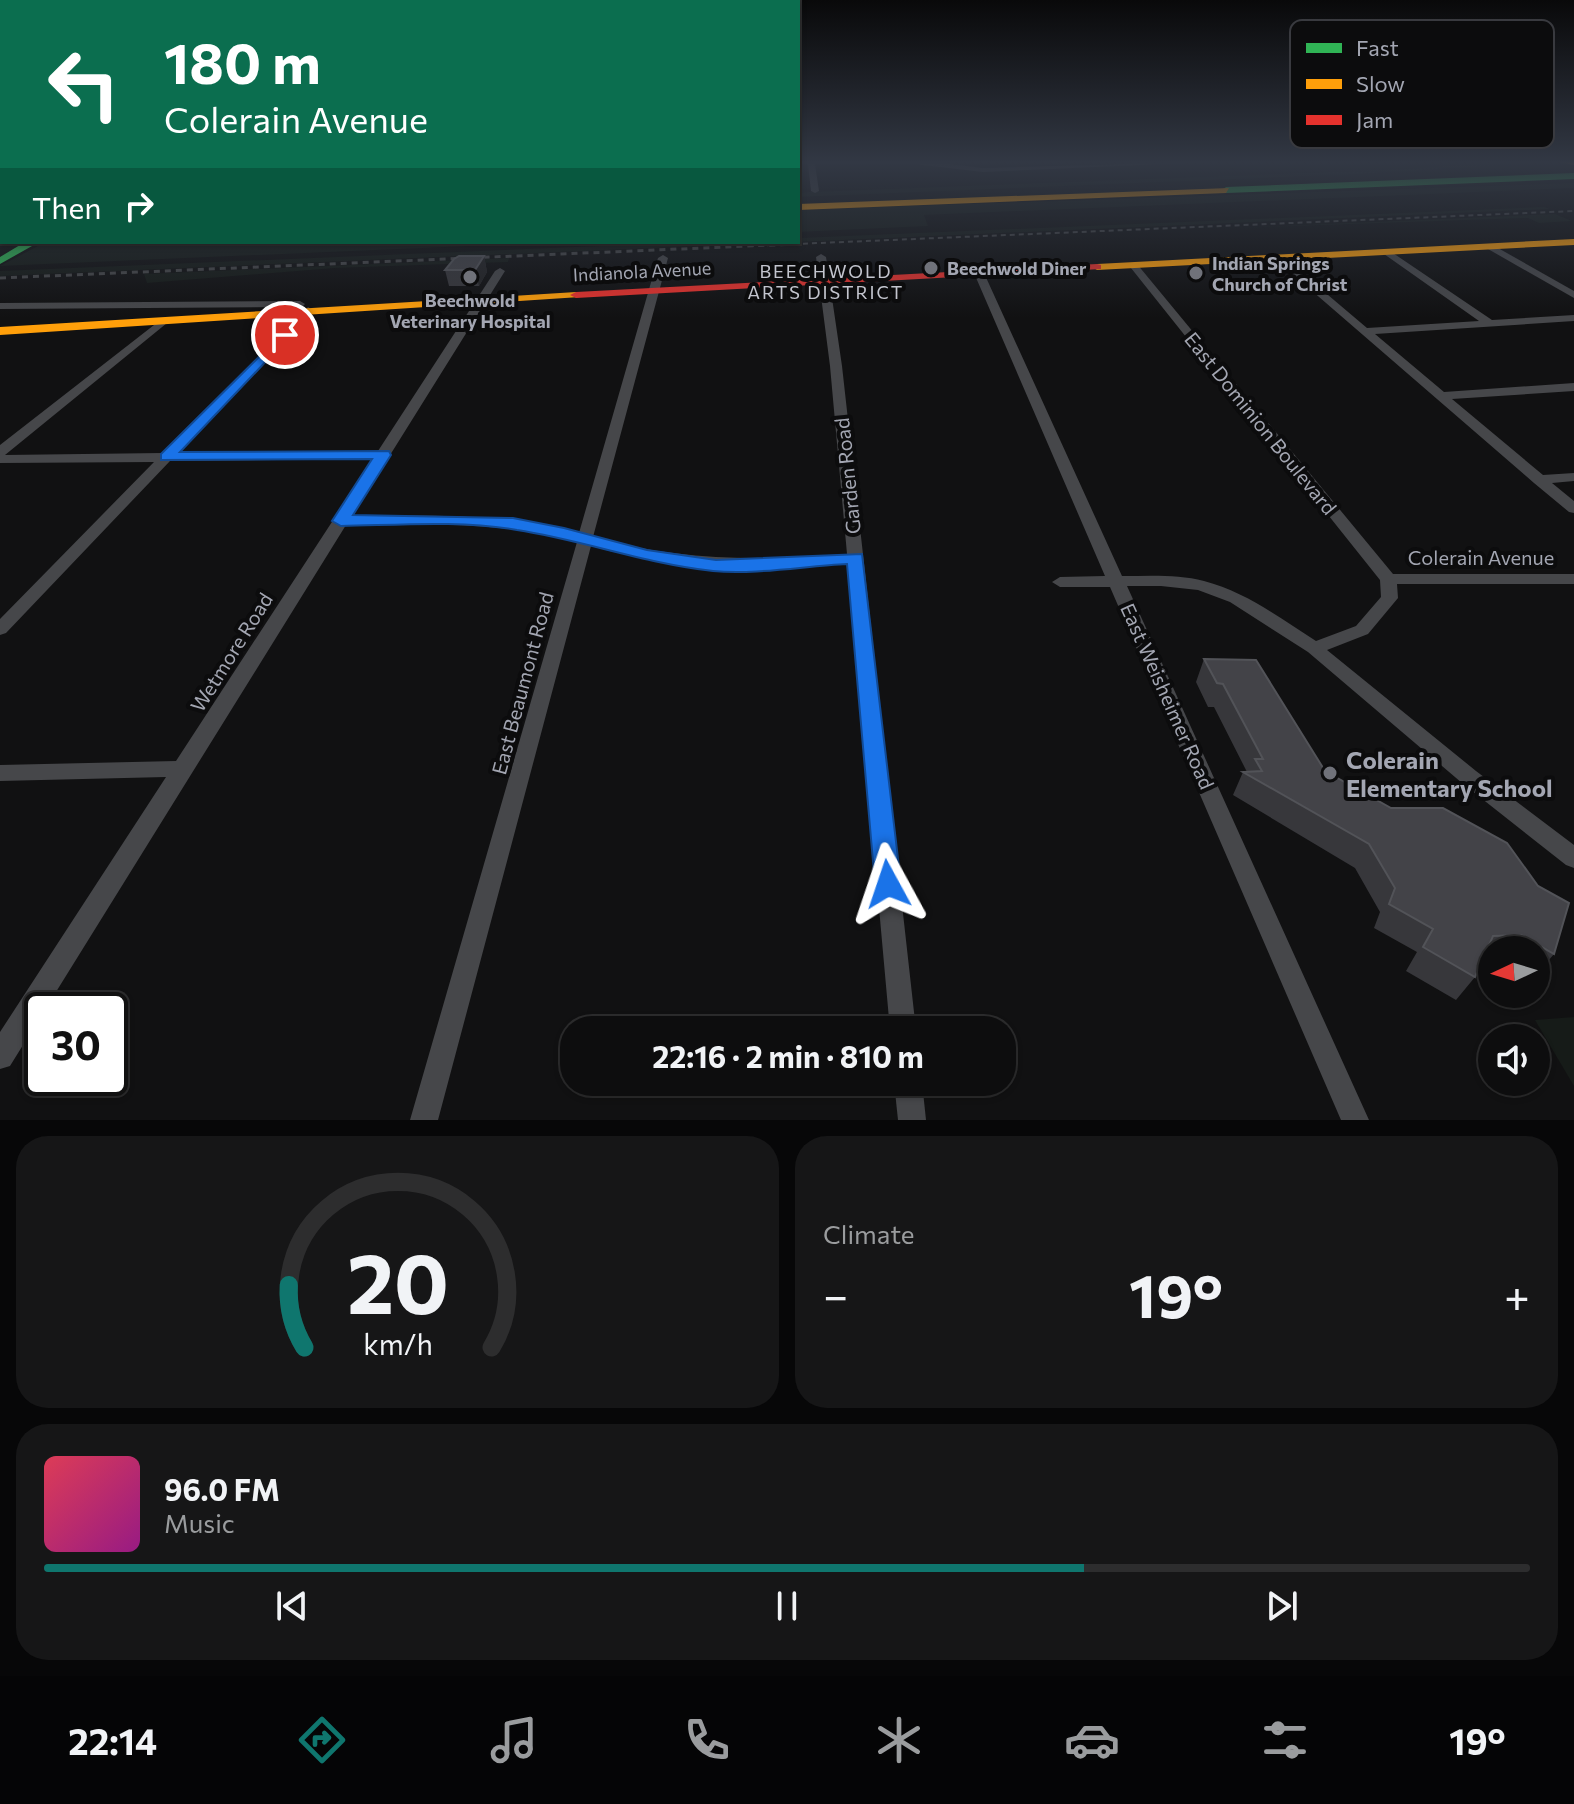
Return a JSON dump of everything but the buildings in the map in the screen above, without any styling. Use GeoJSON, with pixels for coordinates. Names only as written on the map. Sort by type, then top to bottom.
{"type":"FeatureCollection","features":[{"type":"Feature","properties":{"kind":"main road","name":"Indianola Avenue"},"geometry":{"type":"LineString","coordinates":[[5,334],[307,307],[1574,242]]}},
{"type":"Feature","properties":{"kind":"main road"},"geometry":{"type":"LineString","coordinates":[[0,261],[29,244]]}},
{"type":"Feature","properties":{"kind":"street"},"geometry":{"type":"LineString","coordinates":[[1491,247],[1574,295]]}},
{"type":"Feature","properties":{"kind":"street"},"geometry":{"type":"LineString","coordinates":[[1387,252],[1491,324]]}},
{"type":"Feature","properties":{"kind":"street","name":"Garden Road"},"geometry":{"type":"LineString","coordinates":[[821,257],[826,281],[902,1016]]}},
{"type":"Feature","properties":{"kind":"street","name":"East Beaumont Road"},"geometry":{"type":"LineString","coordinates":[[424,1120],[663,258]]}},
{"type":"Feature","properties":{"kind":"street"},"geometry":{"type":"LineString","coordinates":[[1279,258],[1574,509]]}},
{"type":"Feature","properties":{"kind":"street","name":"East Dominion Boulevard"},"geometry":{"type":"LineString","coordinates":[[1134,266],[1388,579]]}},
{"type":"Feature","properties":{"kind":"street","name":"Wetmore Road"},"geometry":{"type":"LineString","coordinates":[[0,1056],[500,271]]}},
{"type":"Feature","properties":{"kind":"street","name":"East Weisheimer Road"},"geometry":{"type":"LineString","coordinates":[[979,273],[1355,1120]]}},
{"type":"Feature","properties":{"kind":"street"},"geometry":{"type":"LineString","coordinates":[[0,306],[307,307]]}},
{"type":"Feature","properties":{"kind":"street"},"geometry":{"type":"LineString","coordinates":[[0,629],[307,307]]}},
{"type":"Feature","properties":{"kind":"street"},"geometry":{"type":"LineString","coordinates":[[1365,331],[1574,318]]}},
{"type":"Feature","properties":{"kind":"street"},"geometry":{"type":"LineString","coordinates":[[0,452],[163,321]]}},
{"type":"Feature","properties":{"kind":"street"},"geometry":{"type":"LineString","coordinates":[[1441,396],[1574,387]]}},
{"type":"Feature","properties":{"kind":"street"},"geometry":{"type":"LineString","coordinates":[[0,459],[383,455]]}},
{"type":"Feature","properties":{"kind":"street"},"geometry":{"type":"LineString","coordinates":[[1539,480],[1574,477]]}},
{"type":"Feature","properties":{"kind":"street"},"geometry":{"type":"LineString","coordinates":[[341,521],[434,520],[513,524],[585,538],[646,555],[716,565],[855,558]]}},
{"type":"Feature","properties":{"kind":"street","name":"Colerain Avenue"},"geometry":{"type":"LineString","coordinates":[[1314,648],[1362,630],[1390,598],[1388,579],[1574,579]]}},
{"type":"Feature","properties":{"kind":"street"},"geometry":{"type":"LineString","coordinates":[[1060,582],[1161,581],[1215,588],[1236,598],[1314,648],[1469,777],[1574,858]]}},
{"type":"Feature","properties":{"kind":"street"},"geometry":{"type":"LineString","coordinates":[[0,773],[183,769]]}},
{"type":"Feature","properties":{"kind":"street"},"geometry":{"type":"LineString","coordinates":[[909,1096],[912,1120]]}},
{"type":"Feature","properties":{"kind":"shaded area"},"geometry":{"type":"Polygon","coordinates":[[[800,213],[966,213],[924,215],[928,226],[800,232],[800,213]]]}},
{"type":"Feature","properties":{"kind":"shaded area"},"geometry":{"type":"Polygon","coordinates":[[[1393,213],[1453,213],[800,242],[800,238],[1393,213]]]}},
{"type":"Feature","properties":{"kind":"shaded area"},"geometry":{"type":"Polygon","coordinates":[[[1555,214],[1572,221],[1539,223],[1528,218],[1234,228],[1555,214]]]}},
{"type":"Feature","properties":{"kind":"shaded area"},"geometry":{"type":"Polygon","coordinates":[[[96,244],[515,244],[0,266],[38,246],[96,244]]]}},
{"type":"Feature","properties":{"kind":"shaded area"},"geometry":{"type":"Polygon","coordinates":[[[647,244],[745,244],[0,276],[0,271],[647,244]]]}},
{"type":"Feature","properties":{"kind":"shaded area"},"geometry":{"type":"Polygon","coordinates":[[[509,258],[508,262],[335,268],[147,283],[144,274],[509,258]]]}},
{"type":"Feature","properties":{"kind":"shaded area"},"geometry":{"type":"Polygon","coordinates":[[[1574,1017],[1574,1086],[1550,1045],[1550,1024],[1537,1024],[1535,1020],[1574,1017]]]}},
{"type":"Feature","properties":{"kind":"railway"},"geometry":{"type":"LineString","coordinates":[[800,244],[1521,213]]}},
{"type":"Feature","properties":{"kind":"railway"},"geometry":{"type":"LineString","coordinates":[[775,245],[796,244]]}},
{"type":"Feature","properties":{"kind":"railway"},"geometry":{"type":"LineString","coordinates":[[775,245],[796,244]]}},
{"type":"Feature","properties":{"kind":"railway"},"geometry":{"type":"LineString","coordinates":[[0,278],[775,245]]}},
{"type":"Feature","properties":{"kind":"railway"},"geometry":{"type":"LineString","coordinates":[[749,246],[775,245]]}},
{"type":"Feature","properties":{"kind":"traffic: fast"},"geometry":{"type":"LineString","coordinates":[[0,261],[29,244]]}},
{"type":"Feature","properties":{"kind":"traffic: slow"},"geometry":{"type":"LineString","coordinates":[[1097,267],[1574,242]]}},
{"type":"Feature","properties":{"kind":"traffic: slow"},"geometry":{"type":"LineString","coordinates":[[0,331],[576,295]]}},
{"type":"Feature","properties":{"kind":"traffic: jam"},"geometry":{"type":"LineString","coordinates":[[576,295],[1097,267]]}},
{"type":"Feature","properties":{"kind":"place","name":"Beechwold Diner"},"geometry":{"type":"Point","coordinates":[931,268]}},
{"type":"Feature","properties":{"kind":"place","name":"Indian Springs Church of Christ"},"geometry":{"type":"Point","coordinates":[1196,273]}},
{"type":"Feature","properties":{"kind":"place","name":"Beechwold Veterinary Hospital"},"geometry":{"type":"Point","coordinates":[470,277]}},
{"type":"Feature","properties":{"kind":"place","name":"Colerain Elementary School"},"geometry":{"type":"Point","coordinates":[1330,773]}},
{"type":"Feature","properties":{"kind":"district","name":"BEECHWOLD ARTS DISTRICT"},"geometry":{"type":"Point","coordinates":[826,281]}},
{"type":"Feature","properties":{"kind":"route"},"geometry":{"type":"LineString","coordinates":[[285,335],[166,457],[383,455],[341,521],[434,520],[513,524],[564,533],[646,555],[716,565],[855,558],[888,884]]}}]}
